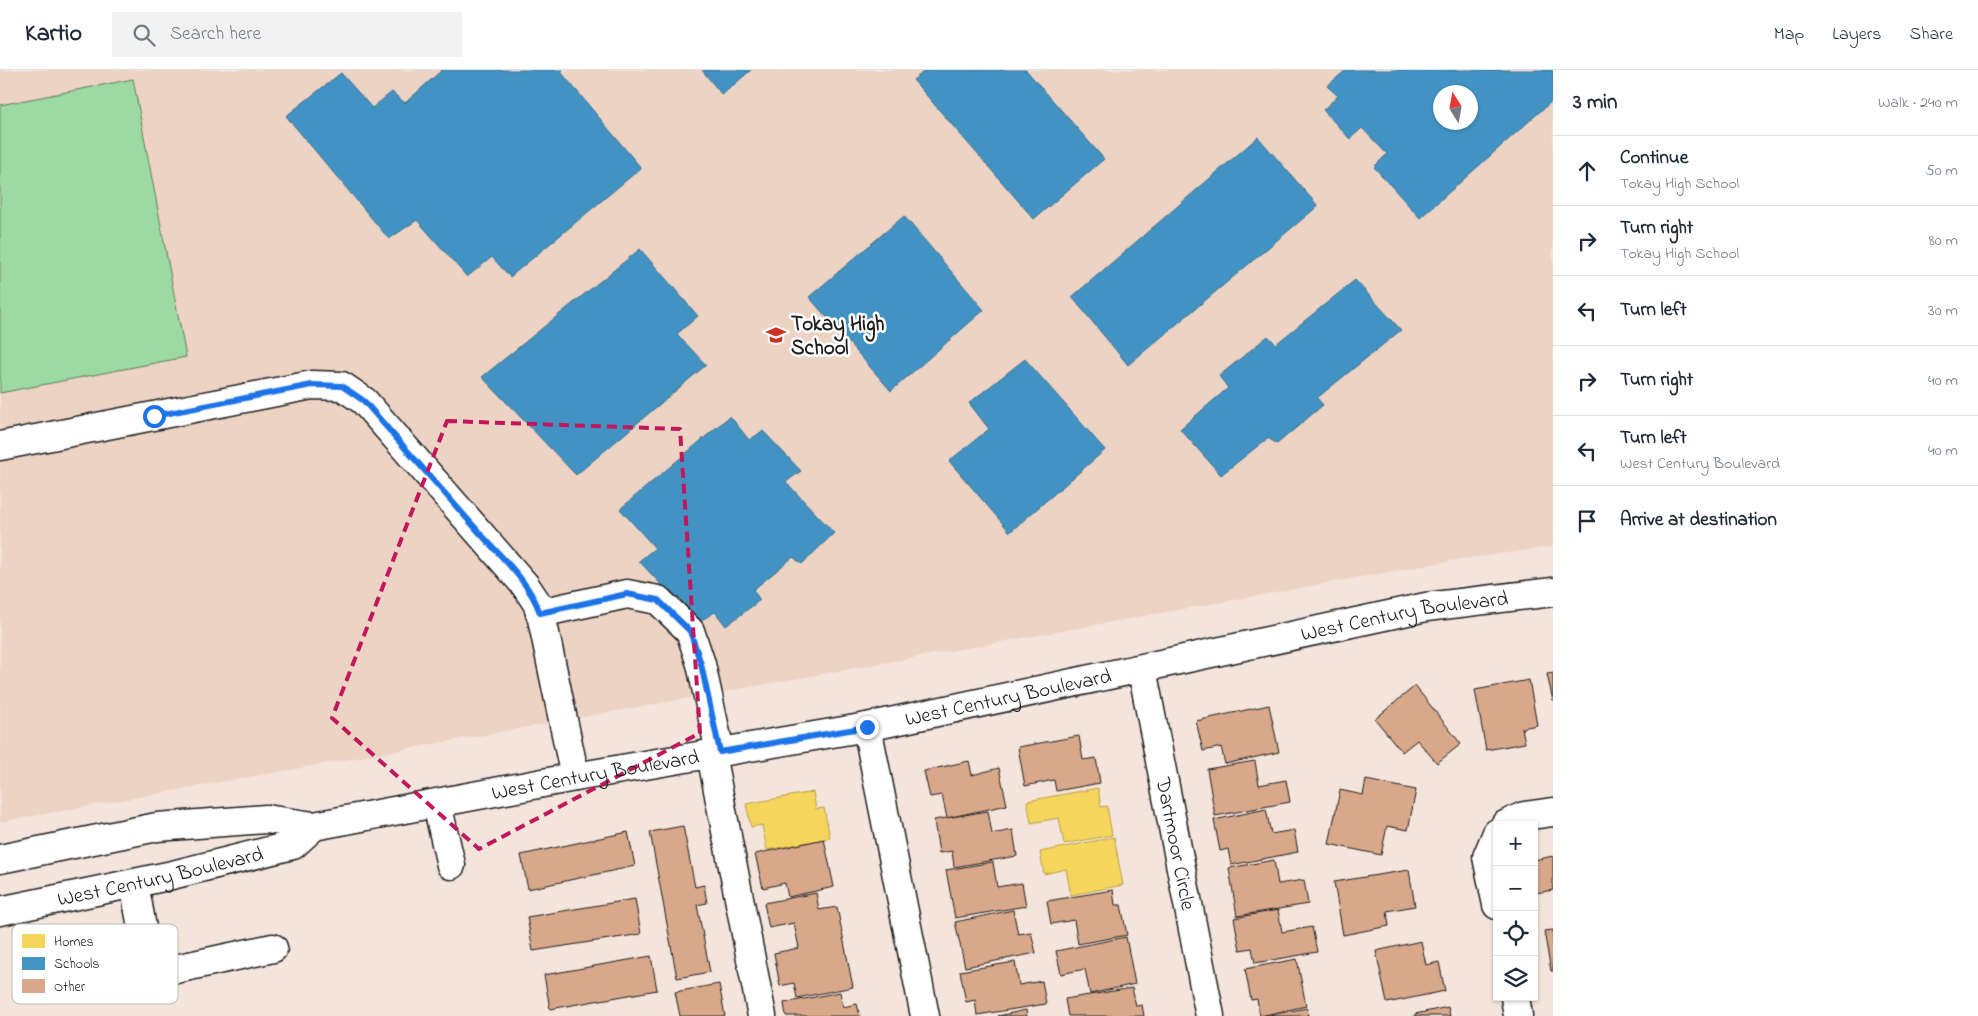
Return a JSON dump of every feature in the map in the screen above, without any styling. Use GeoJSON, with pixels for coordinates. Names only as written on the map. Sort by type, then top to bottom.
{"type":"FeatureCollection","features":[{"type":"Feature","properties":{"kind":"street"},"geometry":{"type":"LineString","coordinates":[[0,446],[312,385],[342,386],[364,401],[529,591],[540,613],[575,778]]}},
{"type":"Feature","properties":{"kind":"street","name":"West Century Boulevard"},"geometry":{"type":"LineString","coordinates":[[0,859],[157,827],[266,819],[314,826],[867,727],[1426,607],[1553,592]]}},
{"type":"Feature","properties":{"kind":"street"},"geometry":{"type":"LineString","coordinates":[[540,613],[627,594],[658,600],[690,631],[701,664],[762,1016]]}},
{"type":"Feature","properties":{"kind":"street","name":"Dartmoor Circle"},"geometry":{"type":"LineString","coordinates":[[1142,669],[1210,1016]]}},
{"type":"Feature","properties":{"kind":"street"},"geometry":{"type":"LineString","coordinates":[[867,727],[926,1016]]}},
{"type":"Feature","properties":{"kind":"street"},"geometry":{"type":"LineString","coordinates":[[437,804],[450,865]]}},
{"type":"Feature","properties":{"kind":"street"},"geometry":{"type":"LineString","coordinates":[[1513,821],[1524,816],[1553,812]]}},
{"type":"Feature","properties":{"kind":"street","name":"West Century Boulevard"},"geometry":{"type":"LineString","coordinates":[[0,911],[134,883],[292,845],[314,826]]}},
{"type":"Feature","properties":{"kind":"street"},"geometry":{"type":"LineString","coordinates":[[1493,843],[1487,857],[1493,886]]}},
{"type":"Feature","properties":{"kind":"street"},"geometry":{"type":"LineString","coordinates":[[134,883],[141,924]]}},
{"type":"Feature","properties":{"kind":"street"},"geometry":{"type":"LineString","coordinates":[[178,969],[273,948]]}},
{"type":"Feature","properties":{"kind":"street"},"geometry":{"type":"LineString","coordinates":[[1516,1001],[1518,1016]]}},
{"type":"Feature","properties":{"kind":"highlighted area"},"geometry":{"type":"Polygon","coordinates":[[[447,421],[680,429],[700,733],[479,849],[332,718],[447,421]]]}},
{"type":"Feature","properties":{"kind":"shaded area","name":"Tokay High School"},"geometry":{"type":"Polygon","coordinates":[[[0,70],[1553,70],[1553,547],[1462,559],[0,822],[0,70]]]}},
{"type":"Feature","properties":{"kind":"green space"},"geometry":{"type":"Polygon","coordinates":[[[133,79],[186,357],[0,393],[0,105],[133,79]]]}},
{"type":"Feature","properties":{"kind":"building: Homes"},"geometry":{"type":"Polygon","coordinates":[[[1098,788],[1101,807],[1107,806],[1112,835],[1064,844],[1059,818],[1031,823],[1027,801],[1098,788]]]}},
{"type":"Feature","properties":{"kind":"building: Homes"},"geometry":{"type":"Polygon","coordinates":[[[813,792],[816,809],[824,808],[830,838],[767,850],[762,825],[751,827],[746,804],[813,792]]]}},
{"type":"Feature","properties":{"kind":"building: Homes"},"geometry":{"type":"Polygon","coordinates":[[[1114,837],[1123,885],[1071,895],[1066,869],[1044,874],[1040,852],[1114,837]]]}},
{"type":"Feature","properties":{"kind":"building: Schools"},"geometry":{"type":"Polygon","coordinates":[[[442,70],[563,70],[561,72],[641,168],[510,277],[492,257],[467,277],[417,220],[389,239],[286,116],[341,73],[372,108],[392,92],[405,103],[442,70]]]}},
{"type":"Feature","properties":{"kind":"building: Schools"},"geometry":{"type":"Polygon","coordinates":[[[702,70],[751,70],[722,95],[702,70]]]}},
{"type":"Feature","properties":{"kind":"building: Schools"},"geometry":{"type":"Polygon","coordinates":[[[926,70],[1026,70],[1104,159],[1034,219],[913,80],[926,70]]]}},
{"type":"Feature","properties":{"kind":"building: Schools"},"geometry":{"type":"Polygon","coordinates":[[[1346,70],[1553,70],[1553,100],[1420,218],[1374,167],[1387,154],[1362,128],[1350,139],[1323,110],[1338,96],[1327,86],[1346,70]]]}},
{"type":"Feature","properties":{"kind":"building: Schools"},"geometry":{"type":"Polygon","coordinates":[[[1258,137],[1318,206],[1128,365],[1072,297],[1258,137]]]}},
{"type":"Feature","properties":{"kind":"building: Schools"},"geometry":{"type":"Polygon","coordinates":[[[904,216],[984,310],[891,391],[809,297],[904,216]]]}},
{"type":"Feature","properties":{"kind":"building: Schools"},"geometry":{"type":"Polygon","coordinates":[[[640,249],[698,316],[677,334],[706,365],[576,475],[482,377],[640,249]]]}},
{"type":"Feature","properties":{"kind":"building: Schools"},"geometry":{"type":"Polygon","coordinates":[[[1355,280],[1401,330],[1317,398],[1323,405],[1277,444],[1268,438],[1221,475],[1180,429],[1228,388],[1219,376],[1268,336],[1276,344],[1355,280]]]}},
{"type":"Feature","properties":{"kind":"building: Schools"},"geometry":{"type":"Polygon","coordinates":[[[1025,359],[1105,450],[1010,532],[949,461],[989,429],[969,403],[1025,359]]]}},
{"type":"Feature","properties":{"kind":"building: Schools"},"geometry":{"type":"Polygon","coordinates":[[[730,416],[749,440],[763,431],[801,471],[786,482],[834,533],[802,564],[793,557],[753,590],[760,600],[726,626],[715,612],[697,623],[639,561],[655,548],[620,509],[730,416]]]}},
{"type":"Feature","properties":{"kind":"building: Other"},"geometry":{"type":"Polygon","coordinates":[[[1553,673],[1553,701],[1547,674],[1553,673]]]}},
{"type":"Feature","properties":{"kind":"building: Other"},"geometry":{"type":"Polygon","coordinates":[[[1529,680],[1537,725],[1522,728],[1525,743],[1486,750],[1475,690],[1529,680]]]}},
{"type":"Feature","properties":{"kind":"building: Other"},"geometry":{"type":"Polygon","coordinates":[[[1415,686],[1461,744],[1437,763],[1417,740],[1402,752],[1375,719],[1415,686]]]}},
{"type":"Feature","properties":{"kind":"building: Other"},"geometry":{"type":"Polygon","coordinates":[[[1269,705],[1279,752],[1225,764],[1221,747],[1203,751],[1196,721],[1269,705]]]}},
{"type":"Feature","properties":{"kind":"building: Other"},"geometry":{"type":"Polygon","coordinates":[[[1079,736],[1083,760],[1096,758],[1100,783],[1056,791],[1054,780],[1025,786],[1018,747],[1079,736]]]}},
{"type":"Feature","properties":{"kind":"building: Other"},"geometry":{"type":"Polygon","coordinates":[[[969,761],[972,775],[999,768],[1007,805],[947,818],[942,795],[930,797],[924,771],[969,761]]]}},
{"type":"Feature","properties":{"kind":"building: Other"},"geometry":{"type":"Polygon","coordinates":[[[1255,761],[1259,785],[1286,780],[1290,802],[1215,816],[1207,769],[1255,761]]]}},
{"type":"Feature","properties":{"kind":"building: Other"},"geometry":{"type":"Polygon","coordinates":[[[1366,780],[1416,790],[1408,830],[1387,826],[1381,855],[1329,844],[1340,790],[1363,795],[1366,780]]]}},
{"type":"Feature","properties":{"kind":"building: Other"},"geometry":{"type":"Polygon","coordinates":[[[1266,809],[1271,834],[1294,830],[1298,852],[1231,865],[1228,849],[1220,851],[1214,820],[1266,809]]]}},
{"type":"Feature","properties":{"kind":"building: Other"},"geometry":{"type":"Polygon","coordinates":[[[988,811],[992,834],[1013,830],[1017,856],[954,867],[952,851],[939,853],[934,820],[988,811]]]}},
{"type":"Feature","properties":{"kind":"building: Other"},"geometry":{"type":"Polygon","coordinates":[[[683,826],[695,887],[704,885],[707,903],[697,905],[710,972],[677,978],[650,832],[683,826]]]}},
{"type":"Feature","properties":{"kind":"building: Other"},"geometry":{"type":"Polygon","coordinates":[[[628,832],[635,866],[528,889],[521,855],[628,832]]]}},
{"type":"Feature","properties":{"kind":"building: Other"},"geometry":{"type":"Polygon","coordinates":[[[824,839],[834,887],[788,897],[785,883],[763,888],[755,854],[824,839]]]}},
{"type":"Feature","properties":{"kind":"building: Other"},"geometry":{"type":"Polygon","coordinates":[[[1553,856],[1553,890],[1538,893],[1538,859],[1553,856]]]}},
{"type":"Feature","properties":{"kind":"building: Other"},"geometry":{"type":"Polygon","coordinates":[[[1274,860],[1278,884],[1304,880],[1308,904],[1237,916],[1229,868],[1274,860]]]}},
{"type":"Feature","properties":{"kind":"building: Other"},"geometry":{"type":"Polygon","coordinates":[[[993,862],[997,887],[1022,883],[1026,906],[955,918],[946,870],[993,862]]]}},
{"type":"Feature","properties":{"kind":"building: Other"},"geometry":{"type":"Polygon","coordinates":[[[1409,870],[1415,906],[1387,911],[1389,926],[1343,935],[1334,882],[1409,870]]]}},
{"type":"Feature","properties":{"kind":"building: Other"},"geometry":{"type":"Polygon","coordinates":[[[1113,890],[1115,905],[1121,905],[1127,935],[1078,944],[1074,920],[1051,924],[1047,901],[1113,890]]]}},
{"type":"Feature","properties":{"kind":"building: Other"},"geometry":{"type":"Polygon","coordinates":[[[816,893],[819,910],[837,907],[853,987],[797,998],[794,983],[780,986],[774,953],[799,948],[794,923],[769,928],[764,903],[816,893]]]}},
{"type":"Feature","properties":{"kind":"building: Other"},"geometry":{"type":"Polygon","coordinates":[[[635,899],[641,934],[533,951],[527,917],[635,899]]]}},
{"type":"Feature","properties":{"kind":"building: Other"},"geometry":{"type":"Polygon","coordinates":[[[1013,910],[1018,934],[1031,932],[1036,953],[965,967],[955,922],[1013,910]]]}},
{"type":"Feature","properties":{"kind":"building: Other"},"geometry":{"type":"Polygon","coordinates":[[[1278,910],[1282,932],[1312,927],[1317,952],[1255,963],[1252,948],[1240,950],[1234,918],[1278,910]]]}},
{"type":"Feature","properties":{"kind":"building: Other"},"geometry":{"type":"Polygon","coordinates":[[[1553,930],[1553,971],[1551,971],[1544,931],[1553,930]]]}},
{"type":"Feature","properties":{"kind":"building: Other"},"geometry":{"type":"Polygon","coordinates":[[[1126,937],[1135,984],[1090,994],[1085,969],[1061,974],[1056,951],[1126,937]]]}},
{"type":"Feature","properties":{"kind":"building: Other"},"geometry":{"type":"Polygon","coordinates":[[[1421,941],[1426,965],[1439,962],[1445,991],[1387,1003],[1376,951],[1421,941]]]}},
{"type":"Feature","properties":{"kind":"building: Other"},"geometry":{"type":"Polygon","coordinates":[[[651,956],[657,990],[550,1009],[544,975],[651,956]]]}},
{"type":"Feature","properties":{"kind":"building: Other"},"geometry":{"type":"Polygon","coordinates":[[[1297,959],[1306,1006],[1260,1016],[1257,999],[1251,1000],[1245,969],[1297,959]]]}},
{"type":"Feature","properties":{"kind":"building: Other"},"geometry":{"type":"Polygon","coordinates":[[[1015,962],[1019,985],[1042,981],[1046,1004],[977,1015],[975,1000],[966,1002],[960,971],[1015,962]]]}},
{"type":"Feature","properties":{"kind":"building: Other"},"geometry":{"type":"Polygon","coordinates":[[[719,984],[725,1016],[680,1016],[675,992],[719,984]]]}},
{"type":"Feature","properties":{"kind":"building: Other"},"geometry":{"type":"Polygon","coordinates":[[[1132,988],[1136,1006],[1142,1005],[1144,1016],[1068,1016],[1065,999],[1132,988]]]}},
{"type":"Feature","properties":{"kind":"building: Other"},"geometry":{"type":"Polygon","coordinates":[[[840,992],[843,1007],[857,1004],[860,1016],[786,1016],[784,1003],[840,992]]]}},
{"type":"Feature","properties":{"kind":"building: Other"},"geometry":{"type":"Polygon","coordinates":[[[1448,1007],[1450,1016],[1415,1016],[1415,1014],[1448,1007]]]}},
{"type":"Feature","properties":{"kind":"building: Other"},"geometry":{"type":"Polygon","coordinates":[[[1307,1008],[1308,1016],[1264,1016],[1307,1008]]]}},
{"type":"Feature","properties":{"kind":"building: Other"},"geometry":{"type":"Polygon","coordinates":[[[1026,1010],[1027,1016],[998,1016],[1026,1010]]]}},
{"type":"Feature","properties":{"kind":"place","name":"Tokay High School"},"geometry":{"type":"Point","coordinates":[776,335]}},
{"type":"Feature","properties":{"kind":"route"},"geometry":{"type":"LineString","coordinates":[[154,416],[312,385],[342,386],[364,401],[525,585],[537,604],[540,613],[627,594],[658,600],[690,631],[701,664],[720,752],[867,727]]}}]}
